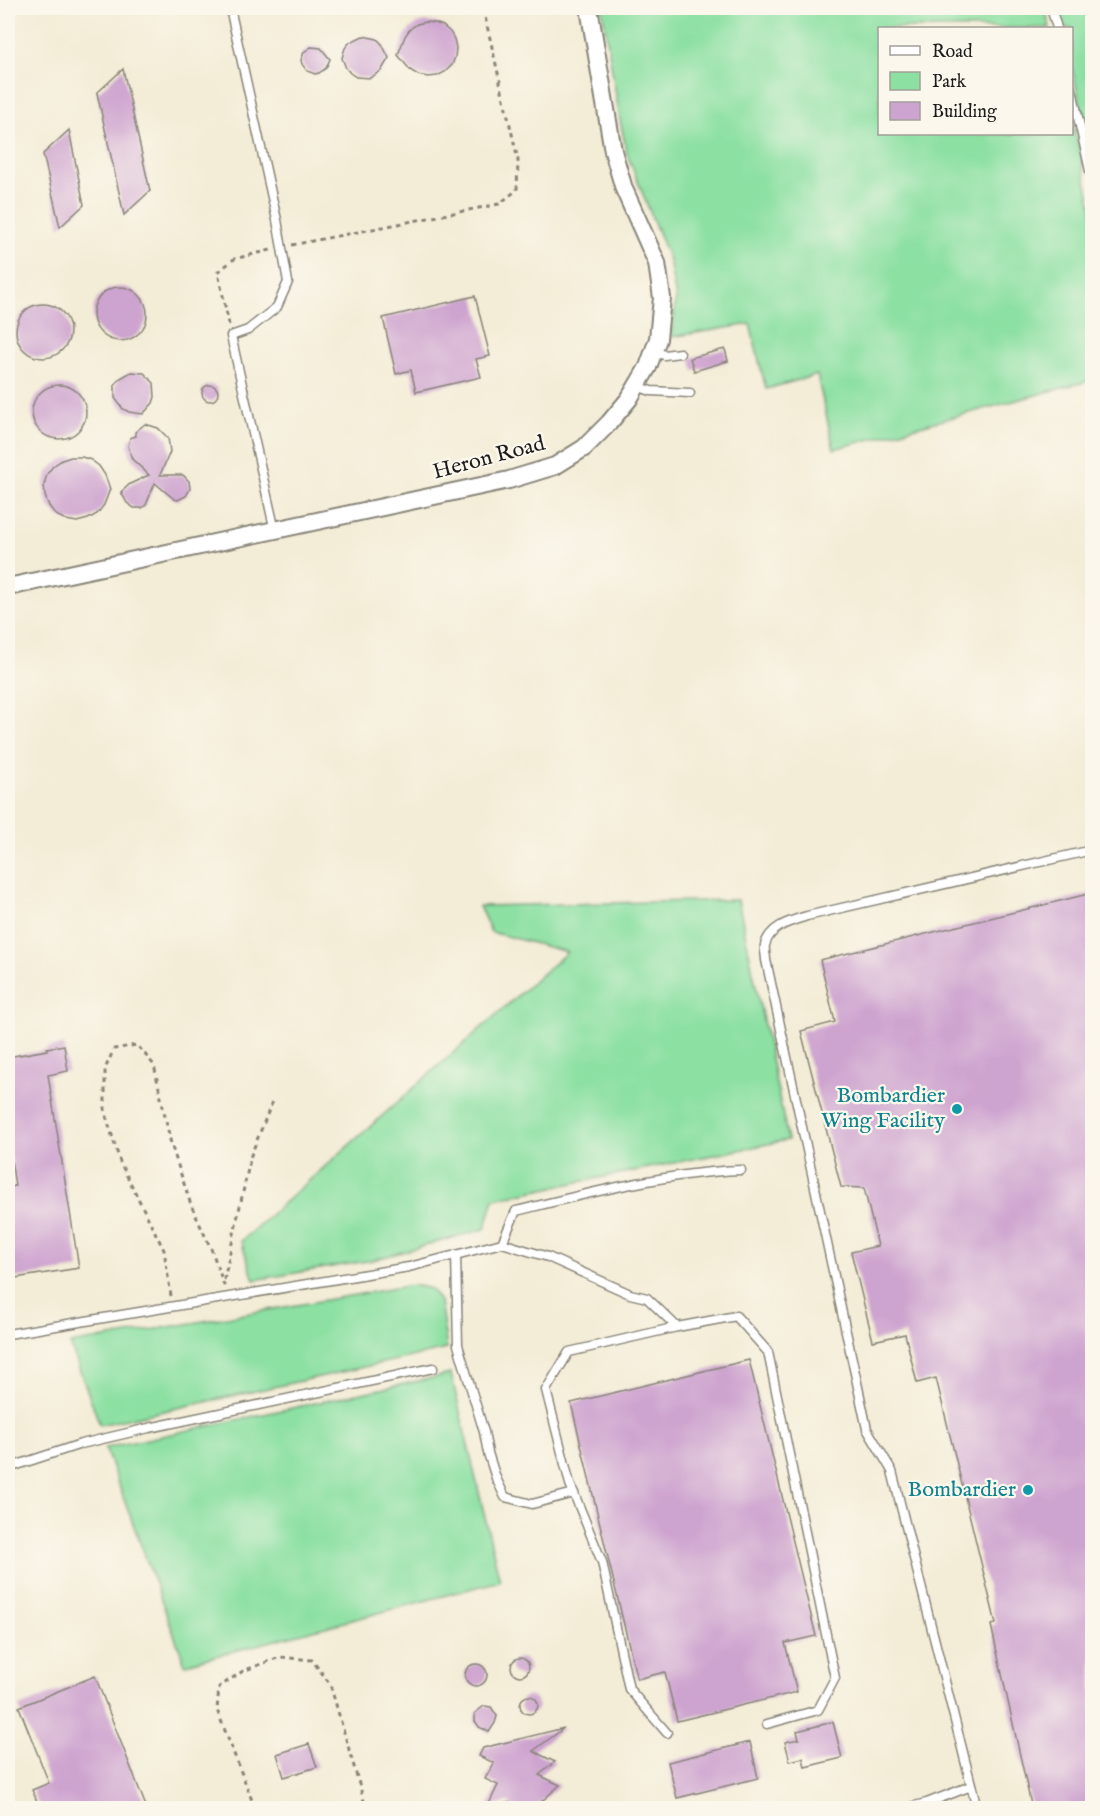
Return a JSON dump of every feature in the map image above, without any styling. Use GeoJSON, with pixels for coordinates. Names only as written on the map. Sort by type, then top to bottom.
{"type":"FeatureCollection","features":[{"type":"Feature","properties":{"kind":"street","name":"Heron Road"},"geometry":{"type":"LineString","coordinates":[[8,587],[509,480],[555,466],[584,448],[629,399],[648,367],[658,339],[662,298],[657,263],[624,189],[613,151],[589,8]]}},
{"type":"Feature","properties":{"kind":"lane"},"geometry":{"type":"LineString","coordinates":[[230,8],[288,282],[277,307],[248,330],[231,336],[275,531]]}},
{"type":"Feature","properties":{"kind":"lane"},"geometry":{"type":"LineString","coordinates":[[1052,8],[1057,27]]}},
{"type":"Feature","properties":{"kind":"lane"},"geometry":{"type":"LineString","coordinates":[[1073,99],[1092,180]]}},
{"type":"Feature","properties":{"kind":"lane"},"geometry":{"type":"LineString","coordinates":[[654,351],[664,355],[680,353]]}},
{"type":"Feature","properties":{"kind":"lane"},"geometry":{"type":"LineString","coordinates":[[637,386],[651,391],[690,393]]}},
{"type":"Feature","properties":{"kind":"lane"},"geometry":{"type":"LineString","coordinates":[[976,1809],[892,1471],[867,1429],[766,960],[765,945],[773,932],[786,922],[1092,850]]}},
{"type":"Feature","properties":{"kind":"lane"},"geometry":{"type":"LineString","coordinates":[[502,1243],[516,1211],[628,1185],[711,1171],[741,1170]]}},
{"type":"Feature","properties":{"kind":"lane"},"geometry":{"type":"LineString","coordinates":[[8,1334],[409,1267],[502,1243],[548,1257],[630,1294],[647,1298],[677,1327]]}},
{"type":"Feature","properties":{"kind":"lane"},"geometry":{"type":"LineString","coordinates":[[456,1255],[458,1345],[488,1453],[505,1497],[532,1504],[574,1493]]}},
{"type":"Feature","properties":{"kind":"lane"},"geometry":{"type":"LineString","coordinates":[[667,1733],[629,1689],[602,1563],[574,1493],[546,1390],[569,1352],[736,1316],[768,1352],[835,1678],[818,1710],[767,1724]]}},
{"type":"Feature","properties":{"kind":"lane"},"geometry":{"type":"LineString","coordinates":[[8,1468],[81,1444],[433,1368]]}},
{"type":"Feature","properties":{"kind":"lane"},"geometry":{"type":"LineString","coordinates":[[906,1809],[971,1786]]}},
{"type":"Feature","properties":{"kind":"path"},"geometry":{"type":"LineString","coordinates":[[231,336],[218,272],[234,259],[282,247],[499,204],[517,190],[518,160],[483,8]]}},
{"type":"Feature","properties":{"kind":"path"},"geometry":{"type":"LineString","coordinates":[[172,1307],[164,1250],[120,1162],[105,1112],[105,1069],[114,1049],[136,1046],[154,1065],[171,1144],[191,1205],[224,1282],[226,1298]]}},
{"type":"Feature","properties":{"kind":"path"},"geometry":{"type":"LineString","coordinates":[[224,1282],[251,1155],[273,1100]]}},
{"type":"Feature","properties":{"kind":"path"},"geometry":{"type":"LineString","coordinates":[[255,1809],[217,1710],[219,1687],[243,1671],[280,1657],[312,1660],[330,1684],[366,1809]]}},
{"type":"Feature","properties":{"kind":"green space"},"geometry":{"type":"Polygon","coordinates":[[[602,8],[1045,8],[1050,27],[878,27],[878,135],[1073,135],[1073,122],[1092,207],[1092,380],[834,449],[817,375],[766,389],[750,324],[671,337],[676,298],[669,260],[627,154],[602,8]]]}},
{"type":"Feature","properties":{"kind":"green space"},"geometry":{"type":"Polygon","coordinates":[[[1056,8],[1092,8],[1092,157],[1073,72],[1073,27],[1062,27],[1056,8]]]}},
{"type":"Feature","properties":{"kind":"green space"},"geometry":{"type":"Polygon","coordinates":[[[738,900],[788,1140],[494,1199],[485,1229],[373,1260],[254,1280],[241,1241],[567,952],[491,932],[479,906],[738,900]]]}},
{"type":"Feature","properties":{"kind":"green space"},"geometry":{"type":"Polygon","coordinates":[[[413,1285],[431,1289],[440,1301],[447,1349],[100,1425],[70,1344],[413,1285]]]}},
{"type":"Feature","properties":{"kind":"green space"},"geometry":{"type":"Polygon","coordinates":[[[451,1374],[500,1581],[185,1664],[105,1448],[451,1374]]]}},
{"type":"Feature","properties":{"kind":"building"},"geometry":{"type":"Polygon","coordinates":[[[426,22],[443,26],[450,32],[456,48],[452,65],[437,76],[418,75],[410,70],[398,55],[410,29],[426,22]]]}},
{"type":"Feature","properties":{"kind":"building"},"geometry":{"type":"Polygon","coordinates":[[[363,36],[377,39],[389,58],[381,71],[370,78],[356,77],[350,73],[342,58],[350,42],[363,36]]]}},
{"type":"Feature","properties":{"kind":"building"},"geometry":{"type":"Polygon","coordinates":[[[311,47],[321,48],[330,59],[326,68],[315,74],[307,71],[301,60],[304,52],[311,47]]]}},
{"type":"Feature","properties":{"kind":"building"},"geometry":{"type":"Polygon","coordinates":[[[123,69],[150,191],[124,215],[97,93],[123,69]]]}},
{"type":"Feature","properties":{"kind":"building"},"geometry":{"type":"Polygon","coordinates":[[[69,130],[84,205],[60,227],[43,154],[69,130]]]}},
{"type":"Feature","properties":{"kind":"building"},"geometry":{"type":"Polygon","coordinates":[[[120,287],[130,289],[139,295],[145,304],[147,314],[145,324],[139,333],[130,339],[120,341],[110,339],[101,333],[95,324],[93,314],[95,304],[101,295],[110,289],[120,287]]]}},
{"type":"Feature","properties":{"kind":"building"},"geometry":{"type":"Polygon","coordinates":[[[475,296],[490,356],[476,359],[481,377],[416,392],[411,370],[396,374],[383,318],[475,296]]]}},
{"type":"Feature","properties":{"kind":"building"},"geometry":{"type":"Polygon","coordinates":[[[43,304],[53,306],[62,312],[68,321],[70,331],[68,341],[62,350],[53,356],[43,358],[33,356],[24,350],[18,341],[16,331],[18,321],[24,312],[33,306],[43,304]]]}},
{"type":"Feature","properties":{"kind":"building"},"geometry":{"type":"Polygon","coordinates":[[[725,349],[728,361],[694,371],[690,358],[725,349]]]}},
{"type":"Feature","properties":{"kind":"building"},"geometry":{"type":"Polygon","coordinates":[[[131,372],[144,373],[154,383],[153,403],[143,414],[123,409],[115,398],[115,385],[119,379],[131,372]]]}},
{"type":"Feature","properties":{"kind":"building"},"geometry":{"type":"Polygon","coordinates":[[[59,385],[69,387],[78,393],[84,402],[86,412],[84,422],[78,431],[69,437],[59,439],[49,437],[40,431],[34,422],[32,412],[34,402],[40,393],[49,387],[59,385]]]}},
{"type":"Feature","properties":{"kind":"building"},"geometry":{"type":"Polygon","coordinates":[[[210,385],[216,387],[218,393],[216,399],[210,401],[204,399],[202,393],[204,387],[210,385]]]}},
{"type":"Feature","properties":{"kind":"building"},"geometry":{"type":"Polygon","coordinates":[[[145,424],[158,428],[168,438],[170,452],[160,475],[183,475],[189,481],[190,489],[186,496],[178,500],[155,483],[146,505],[142,508],[134,508],[127,503],[121,492],[130,484],[149,475],[132,459],[128,446],[130,438],[136,436],[135,432],[145,424]]]}},
{"type":"Feature","properties":{"kind":"building"},"geometry":{"type":"Polygon","coordinates":[[[71,457],[82,457],[99,466],[110,489],[104,505],[97,514],[77,522],[56,515],[45,496],[44,485],[47,474],[53,466],[71,457]]]}},
{"type":"Feature","properties":{"kind":"building","name":"Bombardier Wing Facility"},"geometry":{"type":"Polygon","coordinates":[[[1092,893],[1092,1809],[1032,1809],[991,1625],[996,1624],[936,1378],[917,1383],[905,1334],[873,1341],[851,1252],[878,1246],[864,1188],[841,1187],[801,1031],[835,1022],[820,960],[1092,893]]]}},
{"type":"Feature","properties":{"kind":"building"},"geometry":{"type":"Polygon","coordinates":[[[64,1045],[68,1071],[48,1075],[79,1268],[8,1279],[8,1188],[15,1186],[8,1139],[8,1057],[64,1045]]]}},
{"type":"Feature","properties":{"kind":"building"},"geometry":{"type":"Polygon","coordinates":[[[749,1360],[816,1636],[785,1643],[797,1692],[677,1721],[665,1672],[637,1679],[571,1403],[749,1360]]]}},
{"type":"Feature","properties":{"kind":"building"},"geometry":{"type":"Polygon","coordinates":[[[516,1658],[524,1658],[529,1663],[527,1674],[516,1676],[511,1671],[511,1663],[516,1658]]]}},
{"type":"Feature","properties":{"kind":"building"},"geometry":{"type":"Polygon","coordinates":[[[476,1664],[484,1667],[487,1675],[484,1683],[476,1686],[468,1683],[465,1675],[468,1667],[476,1664]]]}},
{"type":"Feature","properties":{"kind":"building"},"geometry":{"type":"Polygon","coordinates":[[[95,1676],[147,1809],[40,1809],[32,1790],[49,1783],[19,1707],[95,1676]]]}},
{"type":"Feature","properties":{"kind":"building"},"geometry":{"type":"Polygon","coordinates":[[[525,1696],[533,1696],[538,1701],[536,1712],[525,1714],[520,1709],[520,1701],[525,1696]]]}},
{"type":"Feature","properties":{"kind":"building"},"geometry":{"type":"Polygon","coordinates":[[[484,1706],[491,1707],[497,1716],[489,1732],[479,1727],[475,1721],[475,1713],[484,1706]]]}},
{"type":"Feature","properties":{"kind":"building"},"geometry":{"type":"Polygon","coordinates":[[[833,1722],[842,1758],[805,1767],[803,1758],[790,1761],[785,1742],[799,1739],[797,1731],[833,1722]]]}},
{"type":"Feature","properties":{"kind":"building"},"geometry":{"type":"Polygon","coordinates":[[[564,1728],[533,1751],[555,1762],[539,1775],[560,1785],[533,1809],[511,1809],[510,1802],[487,1808],[498,1785],[485,1779],[494,1763],[479,1756],[483,1748],[564,1728]]]}},
{"type":"Feature","properties":{"kind":"building"},"geometry":{"type":"Polygon","coordinates":[[[750,1742],[758,1778],[677,1798],[668,1762],[750,1742]]]}},
{"type":"Feature","properties":{"kind":"building"},"geometry":{"type":"Polygon","coordinates":[[[309,1744],[317,1767],[284,1777],[277,1754],[309,1744]]]}},
{"type":"Feature","properties":{"kind":"place","name":"Bombardier Wing Facility"},"geometry":{"type":"Point","coordinates":[957,1109]}},
{"type":"Feature","properties":{"kind":"place","name":"Bombardier"},"geometry":{"type":"Point","coordinates":[1028,1490]}}]}
